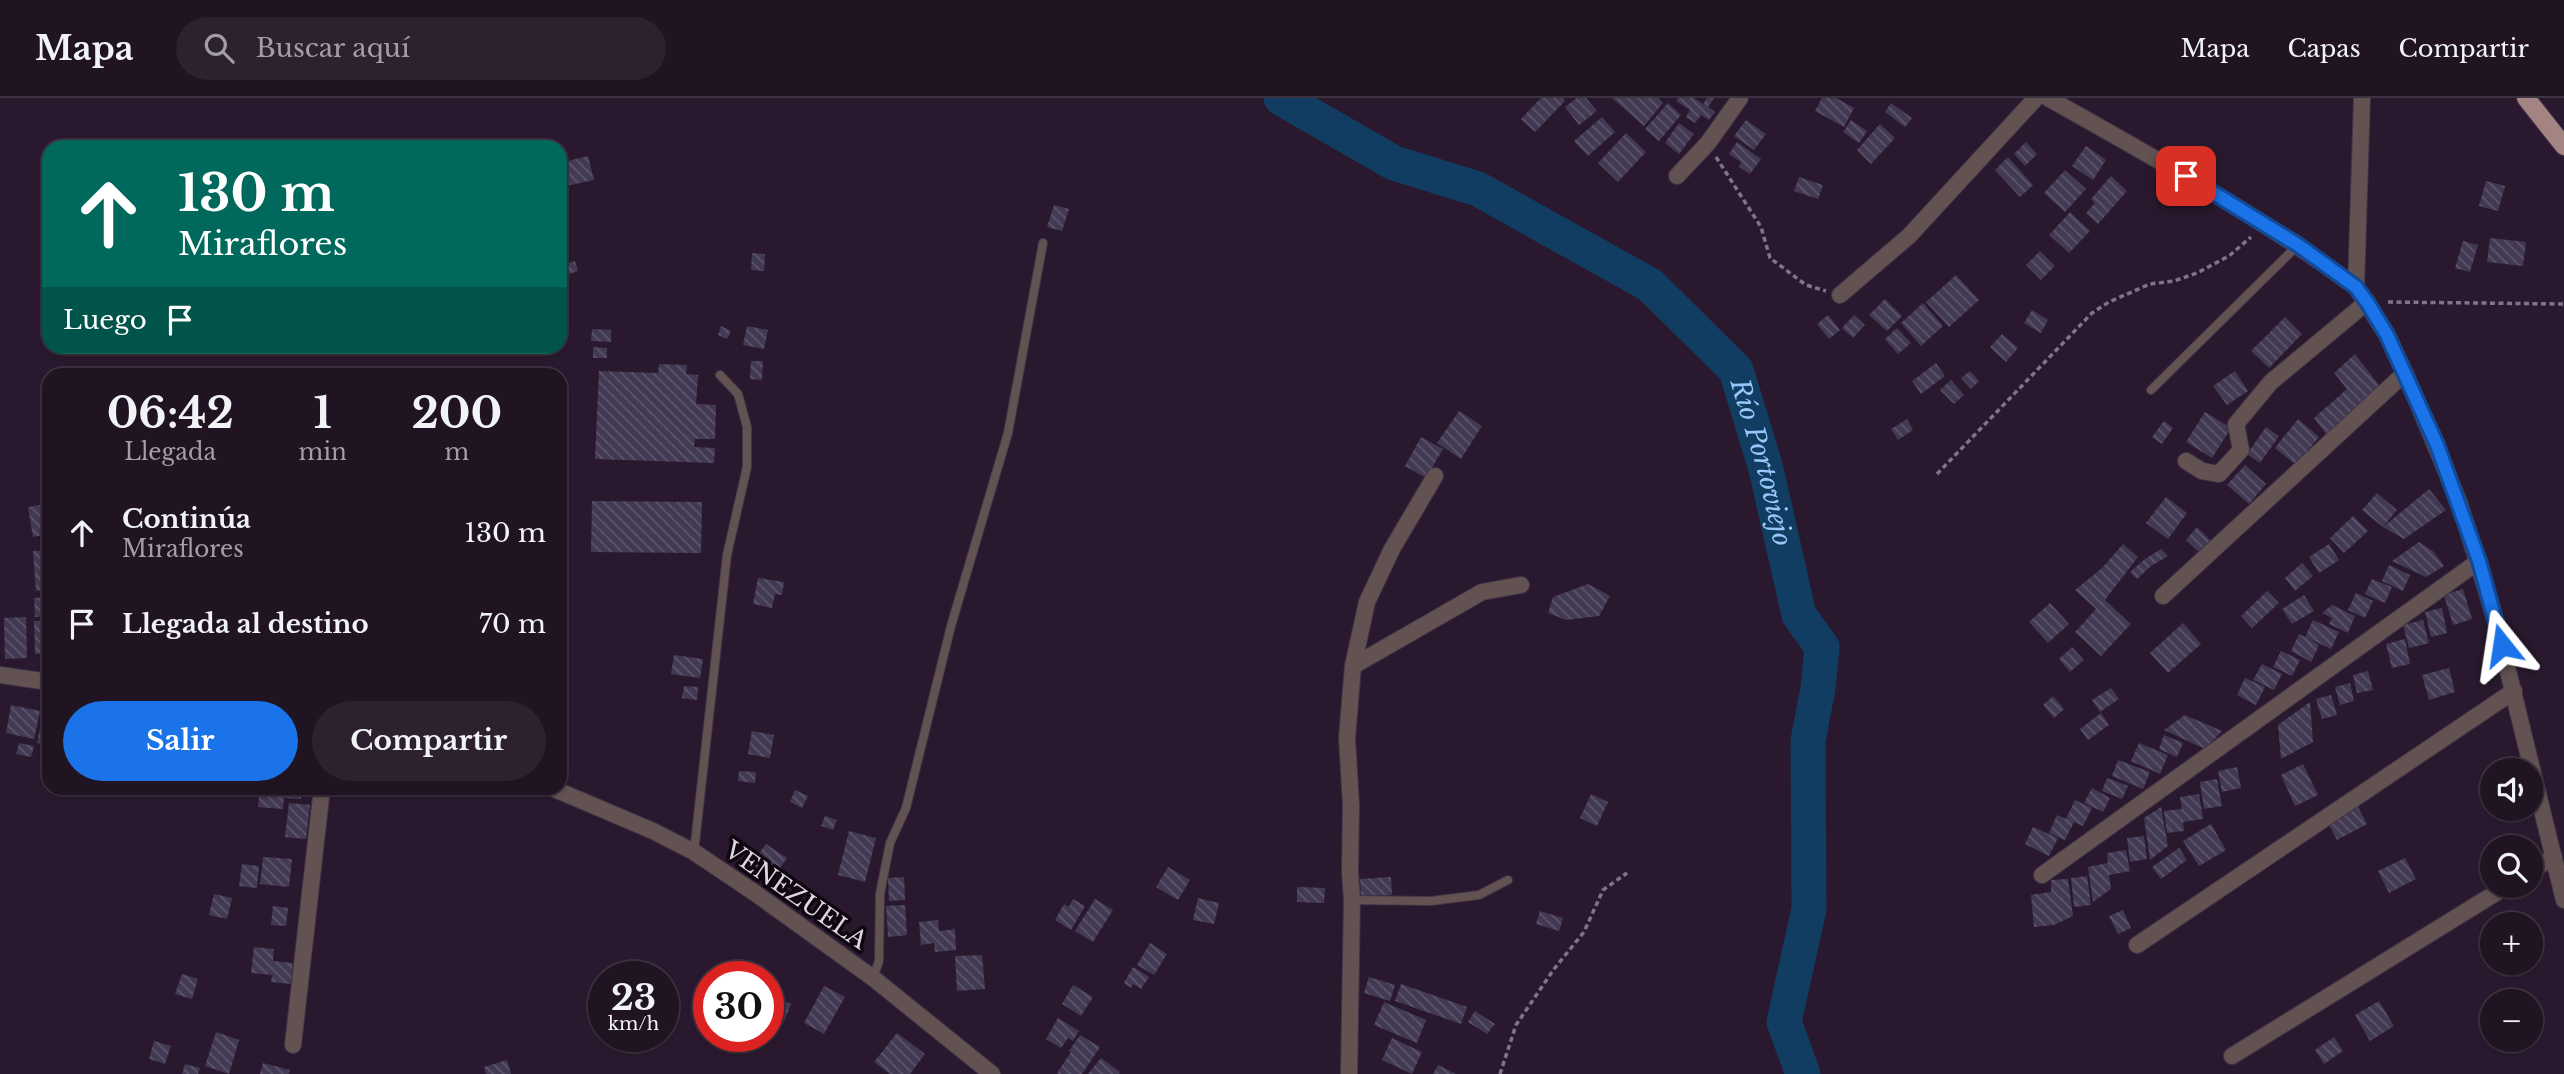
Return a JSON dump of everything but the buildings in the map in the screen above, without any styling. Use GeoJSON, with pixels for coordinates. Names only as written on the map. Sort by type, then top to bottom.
{"type":"FeatureCollection","features":[{"type":"Feature","properties":{"kind":"main road"},"geometry":{"type":"LineString","coordinates":[[2526,98],[2564,146]]}},
{"type":"Feature","properties":{"kind":"street"},"geometry":{"type":"LineString","coordinates":[[1677,176],[1707,143],[1740,98]]}},
{"type":"Feature","properties":{"kind":"street"},"geometry":{"type":"LineString","coordinates":[[1840,295],[1909,236],[2036,98]]}},
{"type":"Feature","properties":{"kind":"street"},"geometry":{"type":"LineString","coordinates":[[2048,98],[2265,223],[2356,287],[2367,302],[2387,335],[2437,445],[2479,561],[2514,691],[2564,900]]}},
{"type":"Feature","properties":{"kind":"street"},"geometry":{"type":"LineString","coordinates":[[2356,287],[2362,98]]}},
{"type":"Feature","properties":{"kind":"street"},"geometry":{"type":"LineString","coordinates":[[2186,461],[2202,471],[2219,474],[2241,450],[2236,424],[2271,382],[2367,302]]}},
{"type":"Feature","properties":{"kind":"street"},"geometry":{"type":"LineString","coordinates":[[2163,596],[2405,373]]}},
{"type":"Feature","properties":{"kind":"street"},"geometry":{"type":"LineString","coordinates":[[1349,1074],[1352,900],[1347,737],[1353,666],[1367,602],[1392,549],[1435,476]]}},
{"type":"Feature","properties":{"kind":"street"},"geometry":{"type":"LineString","coordinates":[[2042,875],[2479,561]]}},
{"type":"Feature","properties":{"kind":"street"},"geometry":{"type":"LineString","coordinates":[[1353,666],[1482,592],[1521,585]]}},
{"type":"Feature","properties":{"kind":"street"},"geometry":{"type":"LineString","coordinates":[[0,675],[42,681]]}},
{"type":"Feature","properties":{"kind":"street"},"geometry":{"type":"LineString","coordinates":[[2137,945],[2514,691]]}},
{"type":"Feature","properties":{"kind":"street","name":"VENEZUELA"},"geometry":{"type":"LineString","coordinates":[[567,794],[653,831],[694,852],[873,978],[992,1074]]}},
{"type":"Feature","properties":{"kind":"street"},"geometry":{"type":"LineString","coordinates":[[293,1045],[321,795]]}},
{"type":"Feature","properties":{"kind":"street"},"geometry":{"type":"LineString","coordinates":[[2543,863],[2554,857]]}},
{"type":"Feature","properties":{"kind":"street"},"geometry":{"type":"LineString","coordinates":[[2232,1056],[2488,898]]}},
{"type":"Feature","properties":{"kind":"lane"},"geometry":{"type":"LineString","coordinates":[[873,978],[879,961],[880,894],[890,842],[906,808],[951,626],[1008,433],[1043,243]]}},
{"type":"Feature","properties":{"kind":"lane"},"geometry":{"type":"LineString","coordinates":[[2151,390],[2298,245]]}},
{"type":"Feature","properties":{"kind":"lane"},"geometry":{"type":"LineString","coordinates":[[694,852],[727,555],[747,467],[747,427],[738,394],[720,375]]}},
{"type":"Feature","properties":{"kind":"lane"},"geometry":{"type":"LineString","coordinates":[[1352,900],[1431,901],[1479,895],[1508,880]]}},
{"type":"Feature","properties":{"kind":"path"},"geometry":{"type":"LineString","coordinates":[[1707,143],[1761,227],[1770,258],[1806,285],[1840,295]]}},
{"type":"Feature","properties":{"kind":"path"},"geometry":{"type":"LineString","coordinates":[[1937,474],[2092,313],[2109,302],[2150,284],[2175,281],[2197,273],[2229,256],[2265,223]]}},
{"type":"Feature","properties":{"kind":"path"},"geometry":{"type":"LineString","coordinates":[[2367,302],[2564,304]]}},
{"type":"Feature","properties":{"kind":"path"},"geometry":{"type":"LineString","coordinates":[[1500,1074],[1516,1026],[1554,969],[1584,932],[1603,890],[1627,873]]}},
{"type":"Feature","properties":{"kind":"waterway","name":"Río Portoviejo"},"geometry":{"type":"LineString","coordinates":[[1281,98],[1394,163],[1478,189],[1650,285],[1736,370],[1766,469],[1799,615],[1822,647],[1808,741],[1809,909],[1784,1022],[1803,1074]]}},
{"type":"Feature","properties":{"kind":"route"},"geometry":{"type":"LineString","coordinates":[[2186,176],[2298,245],[2356,287],[2367,302],[2387,335],[2437,445],[2479,561],[2502,645]]}}]}
